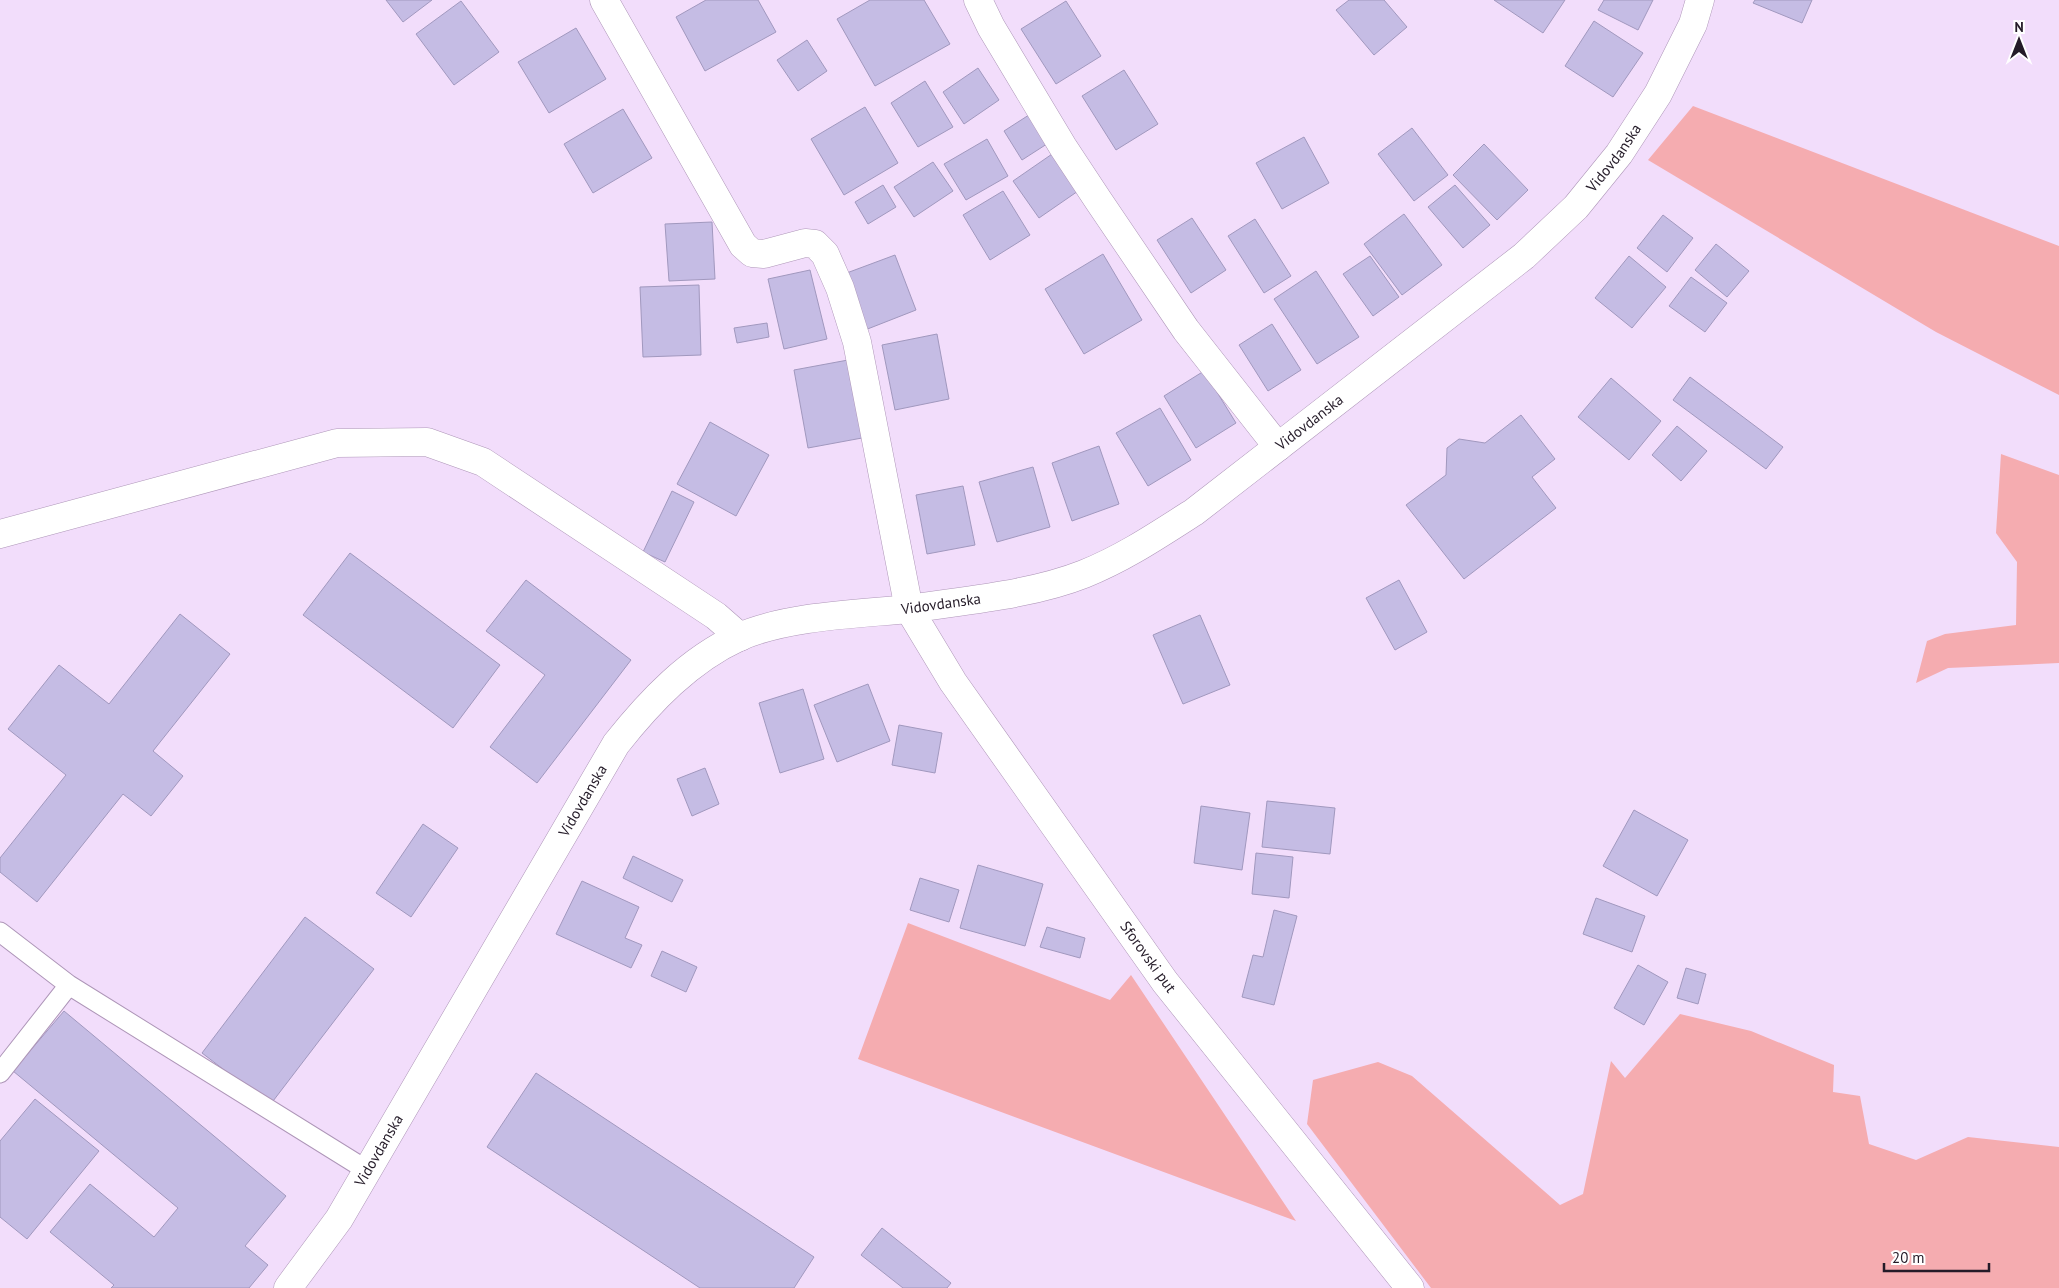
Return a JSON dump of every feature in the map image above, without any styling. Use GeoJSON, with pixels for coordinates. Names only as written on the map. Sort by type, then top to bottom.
{"type":"FeatureCollection","features":[{"type":"Feature","properties":{"kind":"street"},"geometry":{"type":"LineString","coordinates":[[604,0],[743,245],[752,253],[764,254],[805,242],[815,244],[825,254],[840,288],[857,342],[909,609]]}},
{"type":"Feature","properties":{"kind":"street"},"geometry":{"type":"LineString","coordinates":[[978,0],[996,36],[1063,147],[1098,200],[1186,330],[1278,447]]}},
{"type":"Feature","properties":{"kind":"street","name":"Vidovdanska"},"geometry":{"type":"LineString","coordinates":[[288,1288],[339,1219],[368,1171],[616,744],[639,714],[690,666],[740,637],[774,627],[821,618],[909,609],[1034,588],[1083,574],[1137,549],[1194,512],[1524,256],[1576,207],[1619,154],[1658,94],[1693,24],[1700,0]]}},
{"type":"Feature","properties":{"kind":"street"},"geometry":{"type":"LineString","coordinates":[[0,534],[337,443],[428,442],[483,462],[716,616],[740,637]]}},
{"type":"Feature","properties":{"kind":"street","name":"Sforovski put"},"geometry":{"type":"LineString","coordinates":[[909,609],[953,682],[1165,982],[1410,1288]]}},
{"type":"Feature","properties":{"kind":"lane"},"geometry":{"type":"LineString","coordinates":[[0,932],[69,984],[368,1171]]}},
{"type":"Feature","properties":{"kind":"lane"},"geometry":{"type":"LineString","coordinates":[[0,1073],[69,984]]}},
{"type":"Feature","properties":{"kind":"shaded area"},"geometry":{"type":"Polygon","coordinates":[[[1693,106],[2059,246],[2059,395],[1936,332],[1648,160],[1693,106]]]}},
{"type":"Feature","properties":{"kind":"shaded area"},"geometry":{"type":"Polygon","coordinates":[[[2001,454],[2059,475],[2059,663],[1948,668],[1916,683],[1927,641],[1945,634],[2016,625],[2017,562],[1996,533],[2001,454]]]}},
{"type":"Feature","properties":{"kind":"shaded area"},"geometry":{"type":"Polygon","coordinates":[[[908,923],[1110,1000],[1131,975],[1296,1221],[858,1059],[908,923]]]}},
{"type":"Feature","properties":{"kind":"shaded area"},"geometry":{"type":"Polygon","coordinates":[[[1680,1014],[1751,1031],[1834,1065],[1833,1092],[1860,1096],[1869,1144],[1916,1160],[1968,1137],[2059,1147],[2059,1288],[1431,1288],[1307,1124],[1313,1080],[1378,1062],[1412,1076],[1560,1205],[1583,1194],[1611,1061],[1625,1078],[1680,1014]]]}},
{"type":"Feature","properties":{"kind":"building"},"geometry":{"type":"Polygon","coordinates":[[[386,0],[432,0],[403,22],[386,0]]]}},
{"type":"Feature","properties":{"kind":"building"},"geometry":{"type":"Polygon","coordinates":[[[706,0],[758,0],[776,32],[705,71],[676,17],[706,0]]]}},
{"type":"Feature","properties":{"kind":"building"},"geometry":{"type":"Polygon","coordinates":[[[870,0],[924,0],[950,44],[875,86],[837,19],[870,0]]]}},
{"type":"Feature","properties":{"kind":"building"},"geometry":{"type":"Polygon","coordinates":[[[1349,0],[1384,0],[1407,27],[1374,55],[1336,10],[1349,0]]]}},
{"type":"Feature","properties":{"kind":"building"},"geometry":{"type":"Polygon","coordinates":[[[1494,0],[1565,0],[1543,33],[1494,0]]]}},
{"type":"Feature","properties":{"kind":"building"},"geometry":{"type":"Polygon","coordinates":[[[1604,0],[1653,0],[1638,30],[1598,10],[1604,0]]]}},
{"type":"Feature","properties":{"kind":"building"},"geometry":{"type":"Polygon","coordinates":[[[1755,0],[1812,0],[1802,23],[1753,3],[1755,0]]]}},
{"type":"Feature","properties":{"kind":"building"},"geometry":{"type":"Polygon","coordinates":[[[461,1],[499,52],[454,85],[416,34],[461,1]]]}},
{"type":"Feature","properties":{"kind":"building"},"geometry":{"type":"Polygon","coordinates":[[[1066,1],[1101,56],[1056,84],[1021,29],[1066,1]]]}},
{"type":"Feature","properties":{"kind":"building"},"geometry":{"type":"Polygon","coordinates":[[[1594,21],[1643,53],[1613,97],[1565,66],[1594,21]]]}},
{"type":"Feature","properties":{"kind":"building"},"geometry":{"type":"Polygon","coordinates":[[[576,28],[606,79],[549,113],[518,62],[576,28]]]}},
{"type":"Feature","properties":{"kind":"building"},"geometry":{"type":"Polygon","coordinates":[[[807,40],[827,71],[798,91],[777,60],[807,40]]]}},
{"type":"Feature","properties":{"kind":"building"},"geometry":{"type":"Polygon","coordinates":[[[978,68],[999,100],[964,124],[943,92],[978,68]]]}},
{"type":"Feature","properties":{"kind":"building"},"geometry":{"type":"Polygon","coordinates":[[[1124,70],[1158,124],[1116,150],[1082,96],[1124,70]]]}},
{"type":"Feature","properties":{"kind":"building"},"geometry":{"type":"Polygon","coordinates":[[[925,81],[953,127],[918,147],[891,103],[925,81]]]}},
{"type":"Feature","properties":{"kind":"building"},"geometry":{"type":"Polygon","coordinates":[[[865,107],[898,163],[844,195],[811,139],[865,107]]]}},
{"type":"Feature","properties":{"kind":"building"},"geometry":{"type":"Polygon","coordinates":[[[623,109],[652,158],[593,193],[564,144],[623,109]]]}},
{"type":"Feature","properties":{"kind":"building"},"geometry":{"type":"Polygon","coordinates":[[[1032,113],[1050,142],[1022,160],[1004,131],[1032,113]]]}},
{"type":"Feature","properties":{"kind":"building"},"geometry":{"type":"Polygon","coordinates":[[[1412,128],[1448,175],[1414,201],[1378,154],[1412,128]]]}},
{"type":"Feature","properties":{"kind":"building"},"geometry":{"type":"Polygon","coordinates":[[[1304,137],[1329,183],[1282,209],[1256,163],[1304,137]]]}},
{"type":"Feature","properties":{"kind":"building"},"geometry":{"type":"Polygon","coordinates":[[[987,139],[1008,176],[966,200],[944,164],[987,139]]]}},
{"type":"Feature","properties":{"kind":"building"},"geometry":{"type":"Polygon","coordinates":[[[1484,144],[1528,190],[1497,220],[1453,175],[1484,144]]]}},
{"type":"Feature","properties":{"kind":"building"},"geometry":{"type":"Polygon","coordinates":[[[1055,152],[1081,189],[1039,218],[1013,181],[1055,152]]]}},
{"type":"Feature","properties":{"kind":"building"},"geometry":{"type":"Polygon","coordinates":[[[933,162],[953,191],[914,217],[894,187],[933,162]]]}},
{"type":"Feature","properties":{"kind":"building"},"geometry":{"type":"Polygon","coordinates":[[[883,185],[896,207],[868,224],[855,202],[883,185]]]}},
{"type":"Feature","properties":{"kind":"building"},"geometry":{"type":"Polygon","coordinates":[[[1455,185],[1490,225],[1463,248],[1428,207],[1455,185]]]}},
{"type":"Feature","properties":{"kind":"building"},"geometry":{"type":"Polygon","coordinates":[[[1003,191],[1030,235],[990,260],[963,215],[1003,191]]]}},
{"type":"Feature","properties":{"kind":"building"},"geometry":{"type":"Polygon","coordinates":[[[1404,214],[1442,265],[1402,295],[1364,244],[1404,214]]]}},
{"type":"Feature","properties":{"kind":"building"},"geometry":{"type":"Polygon","coordinates":[[[1663,215],[1693,238],[1667,272],[1637,248],[1663,215]]]}},
{"type":"Feature","properties":{"kind":"building"},"geometry":{"type":"Polygon","coordinates":[[[1192,218],[1226,270],[1191,293],[1157,240],[1192,218]]]}},
{"type":"Feature","properties":{"kind":"building"},"geometry":{"type":"Polygon","coordinates":[[[1255,219],[1291,276],[1264,293],[1228,236],[1255,219]]]}},
{"type":"Feature","properties":{"kind":"building"},"geometry":{"type":"Polygon","coordinates":[[[712,222],[715,279],[669,281],[665,224],[712,222]]]}},
{"type":"Feature","properties":{"kind":"building"},"geometry":{"type":"Polygon","coordinates":[[[1716,244],[1749,271],[1727,297],[1695,270],[1716,244]]]}},
{"type":"Feature","properties":{"kind":"building"},"geometry":{"type":"Polygon","coordinates":[[[1103,254],[1142,320],[1084,354],[1045,289],[1103,254]]]}},
{"type":"Feature","properties":{"kind":"building"},"geometry":{"type":"Polygon","coordinates":[[[895,255],[916,310],[865,330],[844,274],[895,255]]]}},
{"type":"Feature","properties":{"kind":"building"},"geometry":{"type":"Polygon","coordinates":[[[1370,256],[1399,297],[1373,316],[1343,274],[1370,256]]]}},
{"type":"Feature","properties":{"kind":"building"},"geometry":{"type":"Polygon","coordinates":[[[1629,256],[1666,287],[1632,328],[1595,298],[1629,256]]]}},
{"type":"Feature","properties":{"kind":"building"},"geometry":{"type":"Polygon","coordinates":[[[810,270],[827,339],[784,349],[768,279],[810,270]]]}},
{"type":"Feature","properties":{"kind":"building"},"geometry":{"type":"Polygon","coordinates":[[[1316,271],[1359,337],[1317,364],[1274,299],[1316,271]]]}},
{"type":"Feature","properties":{"kind":"building"},"geometry":{"type":"Polygon","coordinates":[[[1691,277],[1727,303],[1705,332],[1669,306],[1691,277]]]}},
{"type":"Feature","properties":{"kind":"building"},"geometry":{"type":"Polygon","coordinates":[[[699,285],[701,355],[643,357],[640,287],[699,285]]]}},
{"type":"Feature","properties":{"kind":"building"},"geometry":{"type":"Polygon","coordinates":[[[767,323],[769,337],[737,343],[734,328],[767,323]]]}},
{"type":"Feature","properties":{"kind":"building"},"geometry":{"type":"Polygon","coordinates":[[[1272,324],[1301,370],[1268,391],[1239,345],[1272,324]]]}},
{"type":"Feature","properties":{"kind":"building"},"geometry":{"type":"Polygon","coordinates":[[[937,334],[949,399],[895,410],[882,345],[937,334]]]}},
{"type":"Feature","properties":{"kind":"building"},"geometry":{"type":"Polygon","coordinates":[[[848,360],[862,438],[808,448],[794,370],[848,360]]]}},
{"type":"Feature","properties":{"kind":"building"},"geometry":{"type":"Polygon","coordinates":[[[1204,371],[1236,423],[1196,448],[1164,396],[1204,371]]]}},
{"type":"Feature","properties":{"kind":"building"},"geometry":{"type":"Polygon","coordinates":[[[1690,377],[1783,447],[1766,469],[1673,400],[1690,377]]]}},
{"type":"Feature","properties":{"kind":"building"},"geometry":{"type":"Polygon","coordinates":[[[1611,378],[1661,421],[1629,460],[1578,417],[1611,378]]]}},
{"type":"Feature","properties":{"kind":"building"},"geometry":{"type":"Polygon","coordinates":[[[1160,408],[1191,460],[1148,486],[1116,433],[1160,408]]]}},
{"type":"Feature","properties":{"kind":"building"},"geometry":{"type":"Polygon","coordinates":[[[1521,415],[1555,459],[1532,477],[1556,508],[1464,579],[1406,505],[1446,475],[1447,448],[1459,439],[1485,443],[1521,415]]]}},
{"type":"Feature","properties":{"kind":"building"},"geometry":{"type":"Polygon","coordinates":[[[710,422],[769,455],[736,516],[677,484],[710,422]]]}},
{"type":"Feature","properties":{"kind":"building"},"geometry":{"type":"Polygon","coordinates":[[[1677,426],[1707,451],[1681,481],[1652,455],[1677,426]]]}},
{"type":"Feature","properties":{"kind":"building"},"geometry":{"type":"Polygon","coordinates":[[[1099,446],[1119,504],[1072,521],[1052,463],[1099,446]]]}},
{"type":"Feature","properties":{"kind":"building"},"geometry":{"type":"Polygon","coordinates":[[[1033,467],[1050,527],[997,542],[979,482],[1033,467]]]}},
{"type":"Feature","properties":{"kind":"building"},"geometry":{"type":"Polygon","coordinates":[[[963,486],[975,545],[927,554],[916,495],[963,486]]]}},
{"type":"Feature","properties":{"kind":"building"},"geometry":{"type":"Polygon","coordinates":[[[672,491],[694,502],[665,562],[643,552],[672,491]]]}},
{"type":"Feature","properties":{"kind":"building"},"geometry":{"type":"Polygon","coordinates":[[[350,553],[500,665],[453,728],[303,615],[350,553]]]}},
{"type":"Feature","properties":{"kind":"building"},"geometry":{"type":"Polygon","coordinates":[[[526,580],[631,660],[537,783],[490,747],[545,675],[486,631],[526,580]]]}},
{"type":"Feature","properties":{"kind":"building"},"geometry":{"type":"Polygon","coordinates":[[[1399,580],[1427,632],[1395,650],[1366,598],[1399,580]]]}},
{"type":"Feature","properties":{"kind":"building"},"geometry":{"type":"Polygon","coordinates":[[[180,614],[230,654],[153,751],[183,776],[151,816],[123,794],[37,902],[0,872],[0,858],[66,775],[8,729],[59,665],[109,704],[180,614]]]}},
{"type":"Feature","properties":{"kind":"building"},"geometry":{"type":"Polygon","coordinates":[[[1200,615],[1230,685],[1183,704],[1153,635],[1200,615]]]}},
{"type":"Feature","properties":{"kind":"building"},"geometry":{"type":"Polygon","coordinates":[[[868,684],[890,741],[837,762],[814,705],[868,684]]]}},
{"type":"Feature","properties":{"kind":"building"},"geometry":{"type":"Polygon","coordinates":[[[803,689],[824,759],[780,773],[759,703],[803,689]]]}},
{"type":"Feature","properties":{"kind":"building"},"geometry":{"type":"Polygon","coordinates":[[[899,725],[942,733],[935,773],[892,765],[899,725]]]}},
{"type":"Feature","properties":{"kind":"building"},"geometry":{"type":"Polygon","coordinates":[[[705,768],[719,804],[692,816],[677,779],[705,768]]]}},
{"type":"Feature","properties":{"kind":"building"},"geometry":{"type":"Polygon","coordinates":[[[1267,801],[1335,808],[1330,854],[1262,847],[1267,801]]]}},
{"type":"Feature","properties":{"kind":"building"},"geometry":{"type":"Polygon","coordinates":[[[1201,806],[1250,813],[1242,870],[1194,863],[1201,806]]]}},
{"type":"Feature","properties":{"kind":"building"},"geometry":{"type":"Polygon","coordinates":[[[1634,810],[1688,840],[1657,896],[1603,866],[1634,810]]]}},
{"type":"Feature","properties":{"kind":"building"},"geometry":{"type":"Polygon","coordinates":[[[423,824],[458,848],[411,917],[376,893],[423,824]]]}},
{"type":"Feature","properties":{"kind":"building"},"geometry":{"type":"Polygon","coordinates":[[[1256,853],[1293,857],[1289,898],[1252,894],[1256,853]]]}},
{"type":"Feature","properties":{"kind":"building"},"geometry":{"type":"Polygon","coordinates":[[[633,856],[683,880],[672,902],[623,878],[633,856]]]}},
{"type":"Feature","properties":{"kind":"building"},"geometry":{"type":"Polygon","coordinates":[[[978,865],[1043,884],[1025,946],[960,928],[978,865]]]}},
{"type":"Feature","properties":{"kind":"building"},"geometry":{"type":"Polygon","coordinates":[[[920,878],[959,890],[949,922],[910,910],[920,878]]]}},
{"type":"Feature","properties":{"kind":"building"},"geometry":{"type":"Polygon","coordinates":[[[582,881],[639,907],[625,938],[642,945],[631,968],[556,934],[582,881]]]}},
{"type":"Feature","properties":{"kind":"building"},"geometry":{"type":"Polygon","coordinates":[[[1596,898],[1645,916],[1632,952],[1583,934],[1596,898]]]}},
{"type":"Feature","properties":{"kind":"building"},"geometry":{"type":"Polygon","coordinates":[[[1274,910],[1297,916],[1274,1005],[1242,997],[1253,955],[1263,957],[1274,910]]]}},
{"type":"Feature","properties":{"kind":"building"},"geometry":{"type":"Polygon","coordinates":[[[305,917],[374,969],[270,1105],[202,1053],[305,917]]]}},
{"type":"Feature","properties":{"kind":"building"},"geometry":{"type":"Polygon","coordinates":[[[1047,927],[1085,938],[1080,958],[1040,947],[1047,927]]]}},
{"type":"Feature","properties":{"kind":"building"},"geometry":{"type":"Polygon","coordinates":[[[662,951],[697,967],[686,992],[651,976],[662,951]]]}},
{"type":"Feature","properties":{"kind":"building"},"geometry":{"type":"Polygon","coordinates":[[[1638,965],[1668,982],[1644,1025],[1614,1008],[1638,965]]]}},
{"type":"Feature","properties":{"kind":"building"},"geometry":{"type":"Polygon","coordinates":[[[1686,968],[1706,974],[1698,1004],[1677,998],[1686,968]]]}},
{"type":"Feature","properties":{"kind":"building"},"geometry":{"type":"Polygon","coordinates":[[[64,1011],[286,1196],[245,1246],[268,1265],[249,1288],[111,1288],[114,1285],[50,1232],[90,1184],[154,1237],[178,1208],[13,1071],[64,1011]]]}},
{"type":"Feature","properties":{"kind":"building"},"geometry":{"type":"Polygon","coordinates":[[[536,1073],[814,1257],[794,1288],[700,1288],[487,1147],[536,1073]]]}},
{"type":"Feature","properties":{"kind":"building"},"geometry":{"type":"Polygon","coordinates":[[[35,1099],[99,1151],[27,1239],[0,1217],[0,1141],[35,1099]]]}},
{"type":"Feature","properties":{"kind":"building"},"geometry":{"type":"Polygon","coordinates":[[[882,1228],[951,1283],[947,1288],[903,1288],[861,1255],[882,1228]]]}}]}
